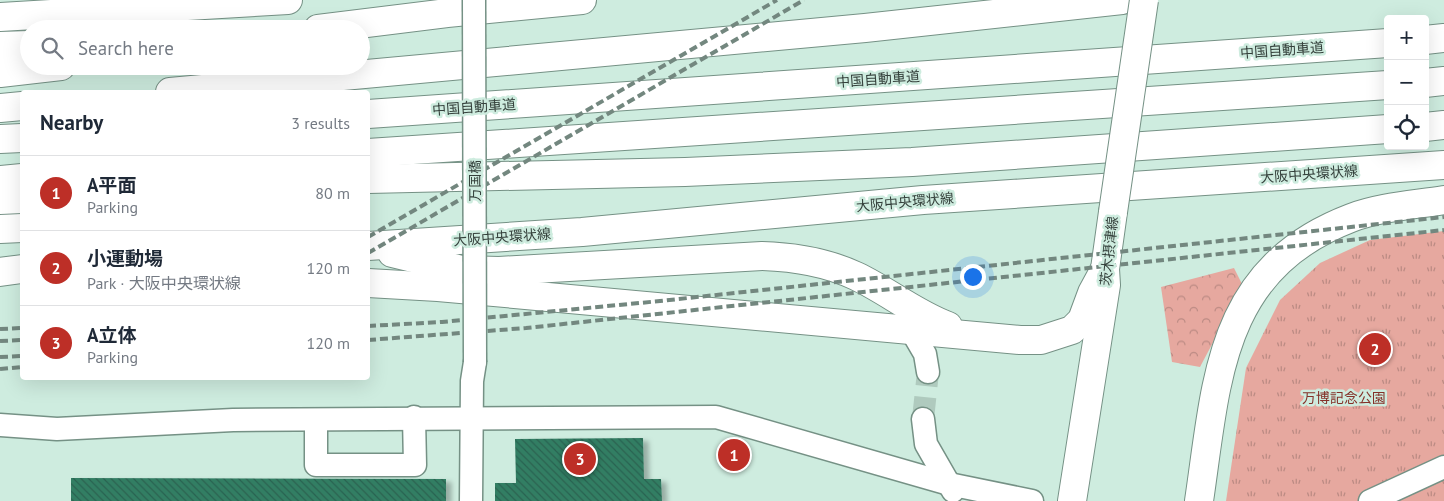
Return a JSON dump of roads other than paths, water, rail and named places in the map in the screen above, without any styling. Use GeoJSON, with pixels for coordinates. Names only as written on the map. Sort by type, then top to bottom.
{"type":"FeatureCollection","features":[{"type":"Feature","properties":{"kind":"main road"},"geometry":{"type":"LineString","coordinates":[[0,17],[288,0]]}},
{"type":"Feature","properties":{"kind":"main road"},"geometry":{"type":"LineString","coordinates":[[370,23],[582,0]]}},
{"type":"Feature","properties":{"kind":"main road"},"geometry":{"type":"LineString","coordinates":[[370,74],[855,29],[1122,0]]}},
{"type":"Feature","properties":{"kind":"main road","name":"茨木摂津線"},"geometry":{"type":"LineString","coordinates":[[1072,501],[1106,285],[1105,269],[1144,0]]}},
{"type":"Feature","properties":{"kind":"main road"},"geometry":{"type":"LineString","coordinates":[[1429,40],[1444,38]]}},
{"type":"Feature","properties":{"kind":"main road","name":"中国自動車道"},"geometry":{"type":"LineString","coordinates":[[370,114],[1384,43]]}},
{"type":"Feature","properties":{"kind":"main road"},"geometry":{"type":"LineString","coordinates":[[0,46],[20,45]]}},
{"type":"Feature","properties":{"kind":"main road"},"geometry":{"type":"LineString","coordinates":[[0,73],[20,71]]}},
{"type":"Feature","properties":{"kind":"main road"},"geometry":{"type":"LineString","coordinates":[[192,90],[355,75]]}},
{"type":"Feature","properties":{"kind":"main road"},"geometry":{"type":"LineString","coordinates":[[1429,83],[1444,81]]}},
{"type":"Feature","properties":{"kind":"main road"},"geometry":{"type":"LineString","coordinates":[[370,153],[1384,85]]}},
{"type":"Feature","properties":{"kind":"main road"},"geometry":{"type":"LineString","coordinates":[[0,108],[20,106]]}},
{"type":"Feature","properties":{"kind":"main road"},"geometry":{"type":"LineString","coordinates":[[1429,127],[1444,126]]}},
{"type":"Feature","properties":{"kind":"main road"},"geometry":{"type":"LineString","coordinates":[[370,179],[685,172],[912,162],[1384,129]]}},
{"type":"Feature","properties":{"kind":"main road"},"geometry":{"type":"LineString","coordinates":[[0,139],[20,138]]}},
{"type":"Feature","properties":{"kind":"main road","name":"大阪中央環状線"},"geometry":{"type":"LineString","coordinates":[[370,246],[582,232],[923,200],[1444,165]]}},
{"type":"Feature","properties":{"kind":"main road"},"geometry":{"type":"LineString","coordinates":[[0,180],[20,178]]}},
{"type":"Feature","properties":{"kind":"main road"},"geometry":{"type":"LineString","coordinates":[[0,200],[20,198]]}},
{"type":"Feature","properties":{"kind":"main road"},"geometry":{"type":"LineString","coordinates":[[1199,501],[1217,381],[1226,348],[1235,323],[1249,297],[1266,274],[1283,257],[1305,242],[1352,218],[1393,208],[1444,200]]}},
{"type":"Feature","properties":{"kind":"main road"},"geometry":{"type":"LineString","coordinates":[[0,229],[20,228]]}},
{"type":"Feature","properties":{"kind":"main road"},"geometry":{"type":"LineString","coordinates":[[370,247],[462,270],[499,271],[762,256],[786,257],[811,261],[857,277],[934,321],[976,336]]}},
{"type":"Feature","properties":{"kind":"main road"},"geometry":{"type":"LineString","coordinates":[[0,272],[20,269]]}},
{"type":"Feature","properties":{"kind":"main road"},"geometry":{"type":"LineString","coordinates":[[370,284],[438,287],[976,336],[1041,340],[1072,330],[1082,320],[1092,293],[1105,269]]}},
{"type":"Feature","properties":{"kind":"main road"},"geometry":{"type":"LineString","coordinates":[[0,283],[20,283]]}},
{"type":"Feature","properties":{"kind":"lane","name":"万国橋"},"geometry":{"type":"LineString","coordinates":[[471,501],[472,381],[475,362],[474,0]]}},
{"type":"Feature","properties":{"kind":"lane"},"geometry":{"type":"LineString","coordinates":[[911,330],[925,354],[928,372]]}},
{"type":"Feature","properties":{"kind":"lane"},"geometry":{"type":"LineString","coordinates":[[316,421],[316,465],[415,465],[414,417]]}},
{"type":"Feature","properties":{"kind":"lane"},"geometry":{"type":"LineString","coordinates":[[0,425],[57,429],[233,420],[316,421],[414,417],[716,417],[954,492],[1032,501]]}},
{"type":"Feature","properties":{"kind":"lane"},"geometry":{"type":"LineString","coordinates":[[923,419],[926,444],[954,492]]}},
{"type":"Feature","properties":{"kind":"lane"},"geometry":{"type":"LineString","coordinates":[[1370,501],[1444,467]]}},
{"type":"Feature","properties":{"kind":"tunnel"},"geometry":{"type":"LineString","coordinates":[[923,419],[928,372]]}},
{"type":"Feature","properties":{"kind":"railway"},"geometry":{"type":"LineString","coordinates":[[370,236],[777,0]]}},
{"type":"Feature","properties":{"kind":"railway"},"geometry":{"type":"LineString","coordinates":[[370,252],[804,0]]}},
{"type":"Feature","properties":{"kind":"railway"},"geometry":{"type":"LineString","coordinates":[[370,326],[442,322],[660,301],[1444,217]]}},
{"type":"Feature","properties":{"kind":"railway"},"geometry":{"type":"LineString","coordinates":[[370,340],[526,328],[1444,230]]}},
{"type":"Feature","properties":{"kind":"railway"},"geometry":{"type":"LineString","coordinates":[[0,329],[20,328]]}},
{"type":"Feature","properties":{"kind":"railway"},"geometry":{"type":"LineString","coordinates":[[0,341],[20,340]]}},
{"type":"Feature","properties":{"kind":"railway"},"geometry":{"type":"LineString","coordinates":[[0,357],[20,356]]}},
{"type":"Feature","properties":{"kind":"railway"},"geometry":{"type":"LineString","coordinates":[[0,369],[20,367]]}},
{"type":"Feature","properties":{"kind":"place","name":"小運動場"},"geometry":{"type":"Point","coordinates":[1375,349]}},
{"type":"Feature","properties":{"kind":"place","name":"A平面"},"geometry":{"type":"Point","coordinates":[734,455]}},
{"type":"Feature","properties":{"kind":"place","name":"A立体"},"geometry":{"type":"Point","coordinates":[580,459]}},
{"type":"Feature","properties":{"kind":"park label","name":"万博記念公園"},"geometry":{"type":"Point","coordinates":[1344,398]}}]}
